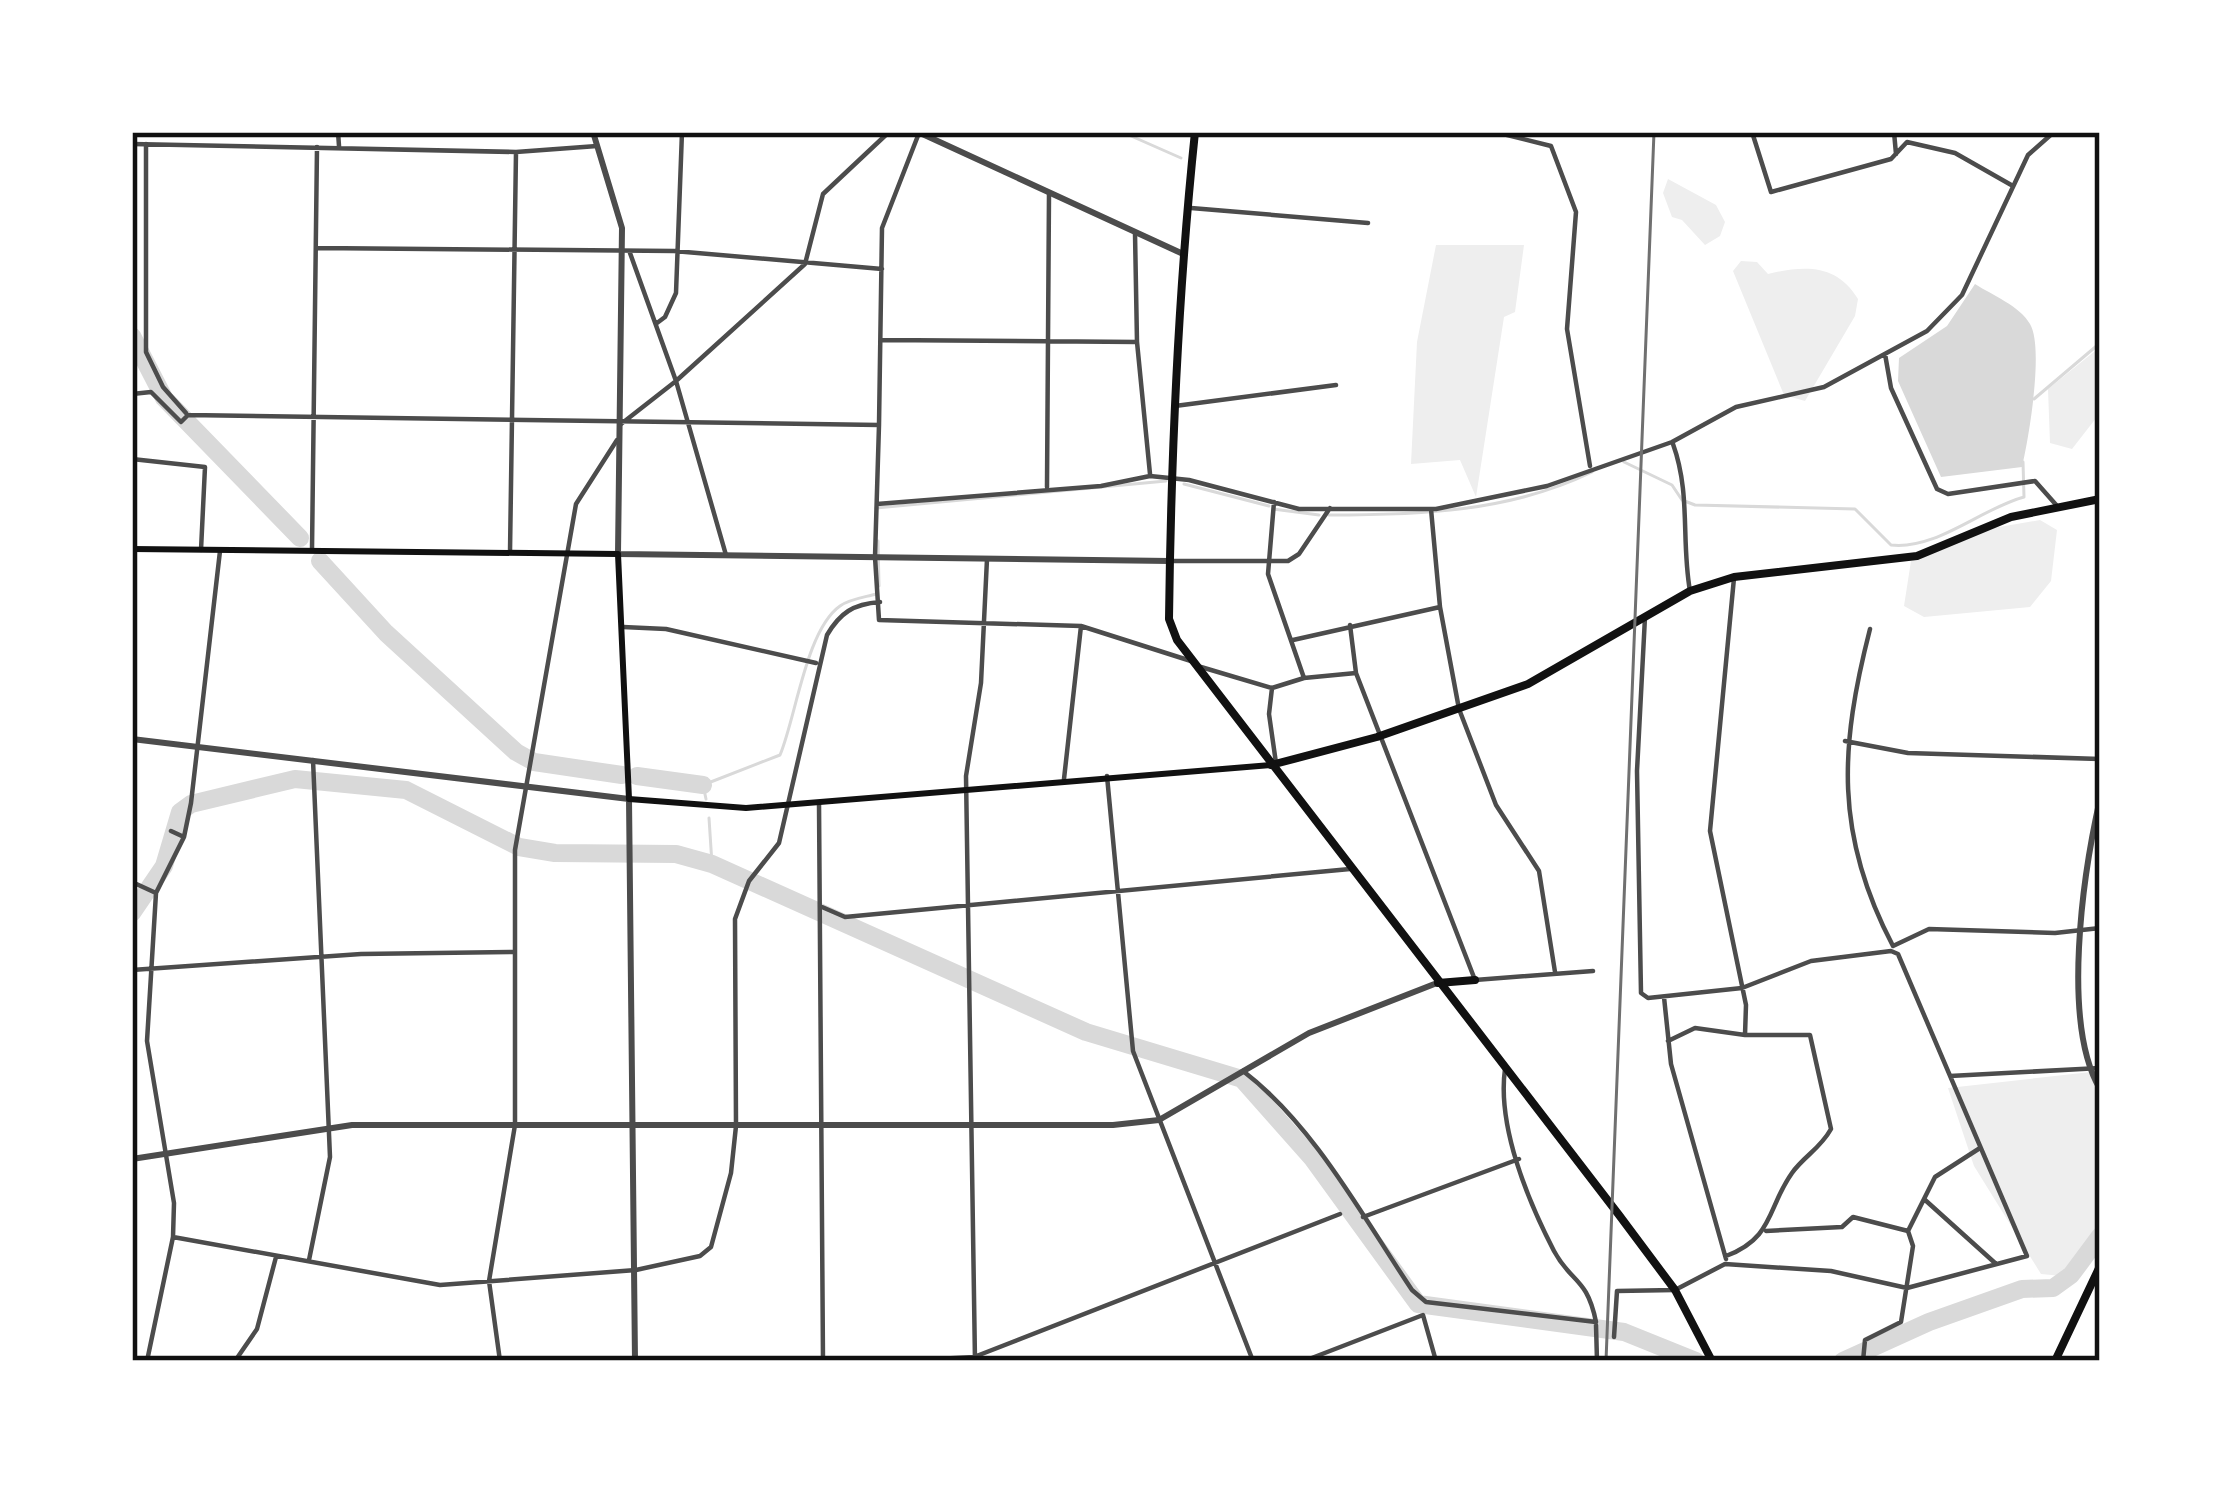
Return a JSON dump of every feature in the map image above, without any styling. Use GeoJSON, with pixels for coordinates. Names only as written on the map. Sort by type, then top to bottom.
{"type":"FeatureCollection","features":[{"type":"Feature","properties":{"kind":"main road"},"geometry":{"type":"LineString","coordinates":[[1195,132],[1181,253],[1169,619],[1192,662],[1675,1290],[1712,1361]]}},
{"type":"Feature","properties":{"kind":"main road"},"geometry":{"type":"LineString","coordinates":[[132,549],[618,554],[629,800],[706,807],[1274,764],[1377,736],[1528,684],[1690,591],[1734,577],[1917,556],[2011,517],[2100,499]]}},
{"type":"Feature","properties":{"kind":"main road"},"geometry":{"type":"LineString","coordinates":[[1437,983],[1474,980]]}},
{"type":"Feature","properties":{"kind":"main road"},"geometry":{"type":"LineString","coordinates":[[2055,1361],[2100,1266]]}},
{"type":"Feature","properties":{"kind":"street"},"geometry":{"type":"LineString","coordinates":[[151,132],[146,352],[185,417]]}},
{"type":"Feature","properties":{"kind":"street"},"geometry":{"type":"LineString","coordinates":[[338,132],[339,146]]}},
{"type":"Feature","properties":{"kind":"street"},"geometry":{"type":"LineString","coordinates":[[593,132],[617,203],[626,252],[618,554],[1268,562],[1294,558],[1330,508]]}},
{"type":"Feature","properties":{"kind":"street"},"geometry":{"type":"LineString","coordinates":[[657,323],[676,293],[682,132]]}},
{"type":"Feature","properties":{"kind":"street"},"geometry":{"type":"LineString","coordinates":[[621,424],[676,381],[805,263],[823,194],[889,132]]}},
{"type":"Feature","properties":{"kind":"street"},"geometry":{"type":"LineString","coordinates":[[1181,253],[918,132],[882,228],[875,505],[879,620],[1081,626],[1192,662],[1215,675],[1272,688],[1304,678],[1356,673]]}},
{"type":"Feature","properties":{"kind":"street"},"geometry":{"type":"LineString","coordinates":[[1495,132],[1551,146],[1576,212],[1567,329],[1590,467]]}},
{"type":"Feature","properties":{"kind":"street"},"geometry":{"type":"LineString","coordinates":[[1752,132],[1771,192],[1896,154],[1903,142],[1955,153],[2013,186]]}},
{"type":"Feature","properties":{"kind":"street"},"geometry":{"type":"LineString","coordinates":[[1894,132],[1896,154]]}},
{"type":"Feature","properties":{"kind":"street"},"geometry":{"type":"LineString","coordinates":[[875,505],[1150,476],[1299,509],[1430,513],[1547,485],[1672,442],[1736,407],[1824,387],[1949,313],[2028,155],[2054,132]]}},
{"type":"Feature","properties":{"kind":"street"},"geometry":{"type":"LineString","coordinates":[[132,144],[516,152],[597,146]]}},
{"type":"Feature","properties":{"kind":"street"},"geometry":{"type":"LineString","coordinates":[[312,551],[317,147]]}},
{"type":"Feature","properties":{"kind":"street"},"geometry":{"type":"LineString","coordinates":[[511,552],[516,152]]}},
{"type":"Feature","properties":{"kind":"street"},"geometry":{"type":"LineString","coordinates":[[1047,488],[1049,193]]}},
{"type":"Feature","properties":{"kind":"street"},"geometry":{"type":"LineString","coordinates":[[1185,208],[1368,223]]}},
{"type":"Feature","properties":{"kind":"street"},"geometry":{"type":"LineString","coordinates":[[1135,233],[1137,342],[1150,476]]}},
{"type":"Feature","properties":{"kind":"street"},"geometry":{"type":"LineString","coordinates":[[316,248],[677,252],[882,269]]}},
{"type":"Feature","properties":{"kind":"street"},"geometry":{"type":"LineString","coordinates":[[626,252],[657,323],[726,556]]}},
{"type":"Feature","properties":{"kind":"street"},"geometry":{"type":"LineString","coordinates":[[882,340],[1137,342]]}},
{"type":"Feature","properties":{"kind":"street"},"geometry":{"type":"LineString","coordinates":[[1885,354],[1891,388],[1937,489],[1948,494],[2041,483],[2060,509]]}},
{"type":"Feature","properties":{"kind":"street"},"geometry":{"type":"LineString","coordinates":[[1174,406],[1336,385]]}},
{"type":"Feature","properties":{"kind":"street"},"geometry":{"type":"LineString","coordinates":[[132,394],[152,392],[185,417],[879,425]]}},
{"type":"Feature","properties":{"kind":"street"},"geometry":{"type":"LineString","coordinates":[[500,1361],[489,1281],[515,1125],[515,846],[575,505],[620,435]]}},
{"type":"Feature","properties":{"kind":"street"},"geometry":{"type":"LineString","coordinates":[[1672,442],[1688,500],[1685,565],[1690,591]]}},
{"type":"Feature","properties":{"kind":"street"},"geometry":{"type":"LineString","coordinates":[[132,459],[205,467],[202,550]]}},
{"type":"Feature","properties":{"kind":"street"},"geometry":{"type":"LineString","coordinates":[[1274,502],[1268,562],[1304,678]]}},
{"type":"Feature","properties":{"kind":"street"},"geometry":{"type":"LineString","coordinates":[[1430,513],[1440,607],[1459,709],[1496,805],[1539,871],[1555,972]]}},
{"type":"Feature","properties":{"kind":"street"},"geometry":{"type":"LineString","coordinates":[[147,1361],[173,1237],[174,1203],[147,1041],[155,972],[156,893],[189,812],[220,550]]}},
{"type":"Feature","properties":{"kind":"street"},"geometry":{"type":"LineString","coordinates":[[974,1359],[968,788],[987,559]]}},
{"type":"Feature","properties":{"kind":"street"},"geometry":{"type":"LineString","coordinates":[[1734,577],[1710,831],[1742,988],[1745,1035]]}},
{"type":"Feature","properties":{"kind":"street"},"geometry":{"type":"LineString","coordinates":[[173,1237],[440,1285],[636,1270],[700,1256],[711,1247],[731,1173],[736,1126],[735,919],[751,879],[779,844],[816,663],[839,615],[861,603],[880,602]]}},
{"type":"Feature","properties":{"kind":"street"},"geometry":{"type":"LineString","coordinates":[[1293,640],[1440,607]]}},
{"type":"Feature","properties":{"kind":"street"},"geometry":{"type":"LineString","coordinates":[[1646,617],[1640,652],[1637,977],[1648,998],[1742,988],[1811,962],[1892,949],[1929,929],[2100,928]]}},
{"type":"Feature","properties":{"kind":"street"},"geometry":{"type":"LineString","coordinates":[[1350,624],[1356,673],[1377,736],[1445,893],[1474,980],[1593,970]]}},
{"type":"Feature","properties":{"kind":"street"},"geometry":{"type":"LineString","coordinates":[[1064,779],[1081,626]]}},
{"type":"Feature","properties":{"kind":"street"},"geometry":{"type":"LineString","coordinates":[[622,627],[666,629],[816,663]]}},
{"type":"Feature","properties":{"kind":"street"},"geometry":{"type":"LineString","coordinates":[[1725,1260],[1831,1271],[1906,1288],[2027,1256],[1892,949],[1852,826],[1845,741],[1870,628]]}},
{"type":"Feature","properties":{"kind":"street"},"geometry":{"type":"LineString","coordinates":[[1272,688],[1269,714],[1274,764]]}},
{"type":"Feature","properties":{"kind":"street"},"geometry":{"type":"LineString","coordinates":[[132,739],[629,800],[635,1361]]}},
{"type":"Feature","properties":{"kind":"street"},"geometry":{"type":"LineString","coordinates":[[1845,741],[1908,753],[2100,760]]}},
{"type":"Feature","properties":{"kind":"street"},"geometry":{"type":"LineString","coordinates":[[309,1260],[330,1157],[313,760]]}},
{"type":"Feature","properties":{"kind":"street"},"geometry":{"type":"LineString","coordinates":[[1107,776],[1133,1047],[1253,1361]]}},
{"type":"Feature","properties":{"kind":"street"},"geometry":{"type":"LineString","coordinates":[[2100,799],[2084,930],[2081,1021],[2088,1069],[2100,1089]]}},
{"type":"Feature","properties":{"kind":"street"},"geometry":{"type":"LineString","coordinates":[[818,802],[823,1361]]}},
{"type":"Feature","properties":{"kind":"street"},"geometry":{"type":"LineString","coordinates":[[171,831],[182,836]]}},
{"type":"Feature","properties":{"kind":"street"},"geometry":{"type":"LineString","coordinates":[[822,908],[845,917],[1350,869]]}},
{"type":"Feature","properties":{"kind":"street"},"geometry":{"type":"LineString","coordinates":[[132,882],[156,893]]}},
{"type":"Feature","properties":{"kind":"street"},"geometry":{"type":"LineString","coordinates":[[132,970],[322,957],[513,952]]}},
{"type":"Feature","properties":{"kind":"street"},"geometry":{"type":"LineString","coordinates":[[132,1160],[330,1126],[1159,1120],[1309,1033],[1437,983]]}},
{"type":"Feature","properties":{"kind":"street"},"geometry":{"type":"LineString","coordinates":[[1664,997],[1668,1041],[1725,1260]]}},
{"type":"Feature","properties":{"kind":"street"},"geometry":{"type":"LineString","coordinates":[[1614,1336],[1617,1291],[1675,1290],[1766,1231],[1793,1171],[1820,1151],[1832,1120],[1810,1035],[1745,1035],[1695,1028],[1668,1041]]}},
{"type":"Feature","properties":{"kind":"street"},"geometry":{"type":"LineString","coordinates":[[1950,1076],[2100,1068]]}},
{"type":"Feature","properties":{"kind":"street"},"geometry":{"type":"LineString","coordinates":[[1504,1069],[1507,1114],[1519,1159],[1556,1255],[1585,1284],[1596,1322],[1598,1361]]}},
{"type":"Feature","properties":{"kind":"street"},"geometry":{"type":"LineString","coordinates":[[1243,1071],[1266,1089],[1426,1302],[1596,1322]]}},
{"type":"Feature","properties":{"kind":"street"},"geometry":{"type":"LineString","coordinates":[[1863,1361],[1861,1347],[1901,1322],[1913,1246],[1908,1231],[1935,1178],[1980,1148]]}},
{"type":"Feature","properties":{"kind":"street"},"geometry":{"type":"LineString","coordinates":[[1363,1217],[1519,1159]]}},
{"type":"Feature","properties":{"kind":"street"},"geometry":{"type":"LineString","coordinates":[[1924,1199],[1996,1265]]}},
{"type":"Feature","properties":{"kind":"street"},"geometry":{"type":"LineString","coordinates":[[898,1361],[974,1359],[1340,1214]]}},
{"type":"Feature","properties":{"kind":"street"},"geometry":{"type":"LineString","coordinates":[[1766,1231],[1841,1226],[1853,1216],[1908,1231]]}},
{"type":"Feature","properties":{"kind":"street"},"geometry":{"type":"LineString","coordinates":[[235,1361],[257,1329],[275,1257]]}},
{"type":"Feature","properties":{"kind":"street"},"geometry":{"type":"LineString","coordinates":[[1426,1302],[1423,1313],[1436,1361]]}},
{"type":"Feature","properties":{"kind":"street"},"geometry":{"type":"LineString","coordinates":[[1304,1361],[1423,1313]]}},
{"type":"Feature","properties":{"kind":"shaded area"},"geometry":{"type":"Polygon","coordinates":[[[1668,179],[1716,205],[1725,222],[1720,236],[1705,245],[1682,220],[1672,217],[1663,193],[1668,179]]]}},
{"type":"Feature","properties":{"kind":"shaded area"},"geometry":{"type":"Polygon","coordinates":[[[1436,245],[1524,245],[1515,312],[1504,317],[1476,497],[1460,460],[1411,464],[1417,342],[1436,245]]]}},
{"type":"Feature","properties":{"kind":"shaded area"},"geometry":{"type":"Polygon","coordinates":[[[1741,261],[1757,262],[1768,274],[1795,269],[1830,273],[1858,299],[1855,316],[1805,401],[1784,395],[1733,271],[1741,261]]]}},
{"type":"Feature","properties":{"kind":"shaded area"},"geometry":{"type":"Polygon","coordinates":[[[1975,284],[2013,306],[2030,324],[2036,352],[2028,436],[2022,467],[1941,477],[1898,381],[1899,358],[1947,326],[1975,284]]]}},
{"type":"Feature","properties":{"kind":"shaded area"},"geometry":{"type":"Polygon","coordinates":[[[2100,347],[2100,413],[2072,449],[2050,443],[2048,389],[2100,347]]]}},
{"type":"Feature","properties":{"kind":"shaded area"},"geometry":{"type":"Polygon","coordinates":[[[2040,520],[2057,530],[2051,581],[2030,607],[1924,617],[1904,606],[1911,561],[1976,531],[2040,520]]]}},
{"type":"Feature","properties":{"kind":"shaded area"},"geometry":{"type":"Polygon","coordinates":[[[2100,1071],[2100,1246],[2073,1277],[2041,1274],[1974,1166],[1948,1088],[2100,1071]]]}},
{"type":"Feature","properties":{"kind":"waterway"},"geometry":{"type":"LineString","coordinates":[[1122,132],[1181,158]]}},
{"type":"Feature","properties":{"kind":"waterway"},"geometry":{"type":"LineString","coordinates":[[132,336],[164,398],[300,538]]}},
{"type":"Feature","properties":{"kind":"waterway"},"geometry":{"type":"LineString","coordinates":[[2034,399],[2100,343]]}},
{"type":"Feature","properties":{"kind":"waterway"},"geometry":{"type":"LineString","coordinates":[[1624,462],[1672,485],[1682,500],[1695,505],[1855,509],[1891,545],[1942,535],[2024,497],[2023,462]]}},
{"type":"Feature","properties":{"kind":"waterway"},"geometry":{"type":"LineString","coordinates":[[1329,515],[1430,512],[1496,503],[1592,472]]}},
{"type":"Feature","properties":{"kind":"waterway"},"geometry":{"type":"LineString","coordinates":[[876,508],[1166,481]]}},
{"type":"Feature","properties":{"kind":"waterway"},"geometry":{"type":"LineString","coordinates":[[1184,484],[1269,506]]}},
{"type":"Feature","properties":{"kind":"waterway"},"geometry":{"type":"LineString","coordinates":[[1273,509],[1319,515]]}},
{"type":"Feature","properties":{"kind":"waterway"},"geometry":{"type":"LineString","coordinates":[[878,541],[879,586]]}},
{"type":"Feature","properties":{"kind":"waterway"},"geometry":{"type":"LineString","coordinates":[[320,561],[386,633],[516,752],[534,762],[622,775]]}},
{"type":"Feature","properties":{"kind":"waterway"},"geometry":{"type":"LineString","coordinates":[[706,799],[703,785],[780,755],[810,654],[828,618],[840,606],[876,594]]}},
{"type":"Feature","properties":{"kind":"waterway"},"geometry":{"type":"LineString","coordinates":[[637,776],[703,785]]}},
{"type":"Feature","properties":{"kind":"waterway"},"geometry":{"type":"LineString","coordinates":[[132,913],[164,866],[180,812],[191,804],[295,779],[406,790],[519,847],[555,853],[676,854],[712,864],[1086,1032],[1242,1079],[1312,1158],[1418,1304],[1624,1332],[1696,1361]]}},
{"type":"Feature","properties":{"kind":"waterway"},"geometry":{"type":"LineString","coordinates":[[709,818],[712,864]]}},
{"type":"Feature","properties":{"kind":"waterway"},"geometry":{"type":"LineString","coordinates":[[1843,1361],[1929,1322],[2022,1289],[2053,1288],[2071,1275],[2100,1236]]}},
{"type":"Feature","properties":{"kind":"railway"},"geometry":{"type":"LineString","coordinates":[[1606,1361],[1654,132]]}}]}
